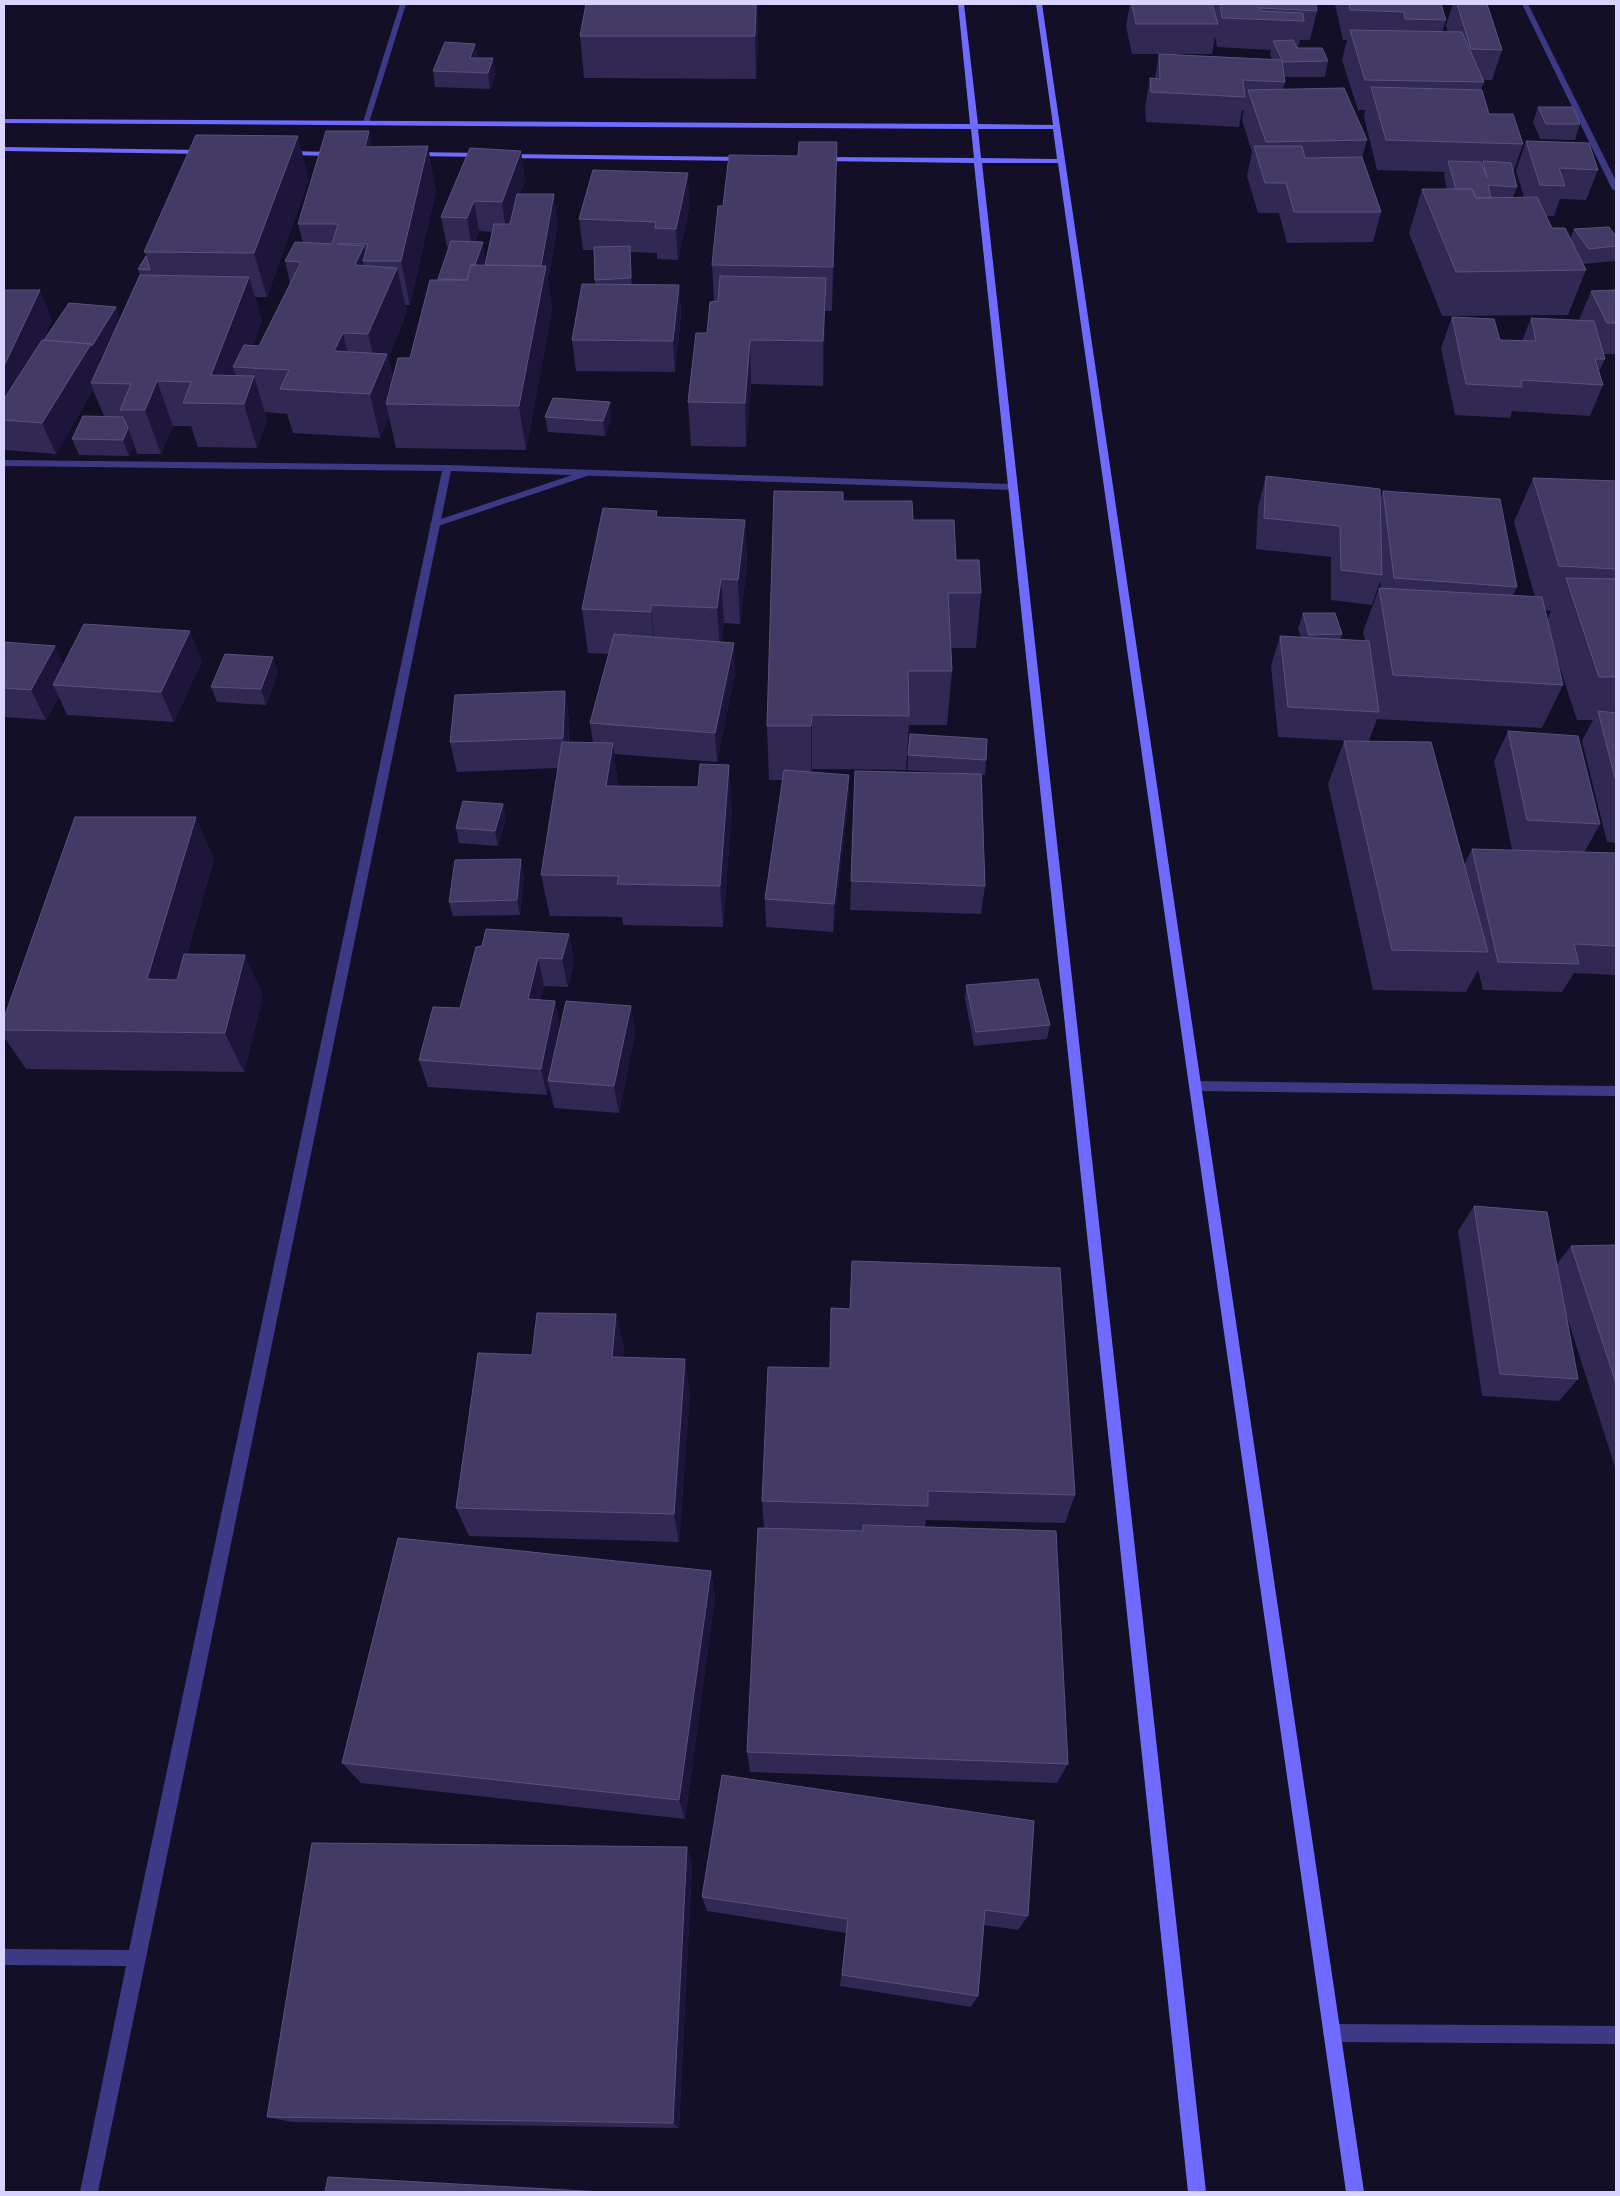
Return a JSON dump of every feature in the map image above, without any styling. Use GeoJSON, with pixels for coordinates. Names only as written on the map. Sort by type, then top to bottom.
{"type":"FeatureCollection","features":[{"type":"Feature","properties":{"kind":"street"},"geometry":{"type":"LineString","coordinates":[[365,124],[403,4]]}},
{"type":"Feature","properties":{"kind":"street"},"geometry":{"type":"LineString","coordinates":[[962,4],[1012,487],[1197,2192]]}},
{"type":"Feature","properties":{"kind":"street"},"geometry":{"type":"LineString","coordinates":[[1039,4],[1355,2192]]}},
{"type":"Feature","properties":{"kind":"street"},"geometry":{"type":"LineString","coordinates":[[1525,4],[1616,189]]}},
{"type":"Feature","properties":{"kind":"street"},"geometry":{"type":"LineString","coordinates":[[4,121],[1056,127]]}},
{"type":"Feature","properties":{"kind":"street"},"geometry":{"type":"LineString","coordinates":[[4,150],[213,152]]}},
{"type":"Feature","properties":{"kind":"street"},"geometry":{"type":"LineString","coordinates":[[272,153],[342,154]]}},
{"type":"Feature","properties":{"kind":"street"},"geometry":{"type":"LineString","coordinates":[[402,154],[491,155]]}},
{"type":"Feature","properties":{"kind":"street"},"geometry":{"type":"LineString","coordinates":[[501,156],[750,159]]}},
{"type":"Feature","properties":{"kind":"street"},"geometry":{"type":"LineString","coordinates":[[810,159],[1061,161]]}},
{"type":"Feature","properties":{"kind":"street"},"geometry":{"type":"LineString","coordinates":[[4,463],[447,468],[1012,487]]}},
{"type":"Feature","properties":{"kind":"street"},"geometry":{"type":"LineString","coordinates":[[89,2192],[136,1958],[447,468]]}},
{"type":"Feature","properties":{"kind":"street"},"geometry":{"type":"LineString","coordinates":[[436,524],[588,473]]}},
{"type":"Feature","properties":{"kind":"street"},"geometry":{"type":"LineString","coordinates":[[1195,1086],[1616,1091]]}},
{"type":"Feature","properties":{"kind":"street"},"geometry":{"type":"LineString","coordinates":[[4,1958],[136,1958]]}},
{"type":"Feature","properties":{"kind":"street"},"geometry":{"type":"LineString","coordinates":[[1332,2033],[1616,2035]]}},
{"type":"Feature","properties":{"kind":"building"},"geometry":{"type":"Polygon","coordinates":[[[586,4],[756,4],[755,36],[580,36],[586,4]]]}},
{"type":"Feature","properties":{"kind":"building"},"geometry":{"type":"Polygon","coordinates":[[[1132,4],[1212,4],[1218,24],[1136,24],[1132,4]]]}},
{"type":"Feature","properties":{"kind":"building"},"geometry":{"type":"Polygon","coordinates":[[[1220,4],[1316,4],[1317,11],[1260,8],[1261,11],[1303,13],[1304,21],[1222,18],[1220,4]]]}},
{"type":"Feature","properties":{"kind":"building"},"geometry":{"type":"Polygon","coordinates":[[[1349,4],[1441,4],[1446,20],[1405,19],[1404,12],[1350,10],[1349,4]]]}},
{"type":"Feature","properties":{"kind":"building"},"geometry":{"type":"Polygon","coordinates":[[[1457,4],[1487,4],[1502,50],[1471,49],[1457,4]]]}},
{"type":"Feature","properties":{"kind":"building"},"geometry":{"type":"Polygon","coordinates":[[[1350,30],[1462,32],[1484,82],[1365,80],[1350,30]]]}},
{"type":"Feature","properties":{"kind":"building"},"geometry":{"type":"Polygon","coordinates":[[[1293,40],[1297,48],[1322,48],[1328,61],[1283,62],[1273,41],[1293,40]]]}},
{"type":"Feature","properties":{"kind":"building"},"geometry":{"type":"Polygon","coordinates":[[[445,42],[475,44],[470,58],[493,58],[488,73],[433,71],[445,42]]]}},
{"type":"Feature","properties":{"kind":"building"},"geometry":{"type":"Polygon","coordinates":[[[1159,54],[1282,60],[1285,82],[1243,80],[1245,97],[1151,92],[1150,78],[1160,79],[1159,54]]]}},
{"type":"Feature","properties":{"kind":"building"},"geometry":{"type":"Polygon","coordinates":[[[1371,87],[1482,90],[1489,114],[1513,114],[1523,144],[1386,140],[1371,87]]]}},
{"type":"Feature","properties":{"kind":"building"},"geometry":{"type":"Polygon","coordinates":[[[1344,88],[1367,140],[1266,142],[1248,90],[1344,88]]]}},
{"type":"Feature","properties":{"kind":"building"},"geometry":{"type":"Polygon","coordinates":[[[1538,107],[1573,107],[1580,124],[1546,124],[1538,107]]]}},
{"type":"Feature","properties":{"kind":"building"},"geometry":{"type":"Polygon","coordinates":[[[326,131],[369,131],[365,147],[428,146],[401,261],[363,261],[368,244],[337,244],[364,246],[355,265],[397,268],[368,334],[343,333],[334,351],[387,354],[370,394],[280,389],[289,370],[233,367],[244,345],[259,346],[301,262],[285,261],[295,242],[332,244],[338,224],[298,224],[326,131]]]}},
{"type":"Feature","properties":{"kind":"building"},"geometry":{"type":"Polygon","coordinates":[[[196,135],[298,136],[254,253],[144,252],[196,135]]]}},
{"type":"Feature","properties":{"kind":"building"},"geometry":{"type":"Polygon","coordinates":[[[1526,141],[1589,143],[1598,170],[1559,168],[1565,186],[1540,185],[1526,141]]]}},
{"type":"Feature","properties":{"kind":"building"},"geometry":{"type":"Polygon","coordinates":[[[799,142],[837,142],[833,267],[712,265],[718,206],[723,206],[729,155],[798,156],[799,142]]]}},
{"type":"Feature","properties":{"kind":"building"},"geometry":{"type":"Polygon","coordinates":[[[1254,146],[1302,146],[1305,158],[1362,157],[1381,212],[1294,212],[1286,183],[1265,183],[1254,146]]]}},
{"type":"Feature","properties":{"kind":"building"},"geometry":{"type":"Polygon","coordinates":[[[470,148],[521,151],[502,202],[474,201],[467,218],[441,217],[470,148]]]}},
{"type":"Feature","properties":{"kind":"building"},"geometry":{"type":"Polygon","coordinates":[[[1448,161],[1481,162],[1487,178],[1483,161],[1511,163],[1517,187],[1488,185],[1491,198],[1476,198],[1472,189],[1456,189],[1448,161]]]}},
{"type":"Feature","properties":{"kind":"building"},"geometry":{"type":"Polygon","coordinates":[[[593,170],[688,173],[676,229],[655,228],[656,222],[579,219],[593,170]]]}},
{"type":"Feature","properties":{"kind":"building"},"geometry":{"type":"Polygon","coordinates":[[[1422,189],[1472,189],[1476,198],[1537,197],[1552,228],[1565,228],[1586,270],[1456,272],[1422,189]]]}},
{"type":"Feature","properties":{"kind":"building"},"geometry":{"type":"Polygon","coordinates":[[[517,194],[554,194],[541,266],[485,265],[494,224],[510,224],[517,194]]]}},
{"type":"Feature","properties":{"kind":"building"},"geometry":{"type":"Polygon","coordinates":[[[1609,227],[1616,236],[1616,246],[1589,249],[1574,229],[1609,227]]]}},
{"type":"Feature","properties":{"kind":"building"},"geometry":{"type":"Polygon","coordinates":[[[451,241],[483,242],[475,265],[471,265],[467,280],[438,279],[451,241]]]}},
{"type":"Feature","properties":{"kind":"building"},"geometry":{"type":"Polygon","coordinates":[[[630,246],[631,278],[595,280],[594,247],[630,246]]]}},
{"type":"Feature","properties":{"kind":"building"},"geometry":{"type":"Polygon","coordinates":[[[146,256],[150,270],[138,269],[146,256]]]}},
{"type":"Feature","properties":{"kind":"building"},"geometry":{"type":"Polygon","coordinates":[[[471,265],[546,266],[519,406],[386,404],[398,358],[410,358],[430,280],[467,280],[471,265]]]}},
{"type":"Feature","properties":{"kind":"building"},"geometry":{"type":"Polygon","coordinates":[[[140,275],[249,277],[211,375],[254,376],[244,404],[183,403],[191,382],[157,381],[145,410],[120,410],[131,384],[91,383],[140,275]]]}},
{"type":"Feature","properties":{"kind":"building"},"geometry":{"type":"Polygon","coordinates":[[[720,276],[826,278],[823,341],[750,340],[745,403],[688,402],[696,333],[707,333],[710,302],[718,301],[720,276]]]}},
{"type":"Feature","properties":{"kind":"building"},"geometry":{"type":"Polygon","coordinates":[[[582,284],[679,285],[673,341],[572,340],[582,284]]]}},
{"type":"Feature","properties":{"kind":"building"},"geometry":{"type":"Polygon","coordinates":[[[4,290],[40,290],[4,366],[4,290]]]}},
{"type":"Feature","properties":{"kind":"building"},"geometry":{"type":"Polygon","coordinates":[[[1616,290],[1616,323],[1607,323],[1591,291],[1616,290]]]}},
{"type":"Feature","properties":{"kind":"building"},"geometry":{"type":"Polygon","coordinates":[[[69,303],[116,307],[92,346],[91,344],[44,340],[69,303]]]}},
{"type":"Feature","properties":{"kind":"building"},"geometry":{"type":"Polygon","coordinates":[[[1452,317],[1494,319],[1500,340],[1536,341],[1531,318],[1594,321],[1605,359],[1595,359],[1603,385],[1521,380],[1522,387],[1466,384],[1452,317]]]}},
{"type":"Feature","properties":{"kind":"building"},"geometry":{"type":"Polygon","coordinates":[[[42,340],[91,344],[42,423],[4,420],[4,399],[42,340]]]}},
{"type":"Feature","properties":{"kind":"building"},"geometry":{"type":"Polygon","coordinates":[[[553,398],[610,402],[603,421],[545,417],[553,398]]]}},
{"type":"Feature","properties":{"kind":"building"},"geometry":{"type":"Polygon","coordinates":[[[83,416],[123,417],[128,428],[123,440],[72,439],[83,416]]]}},
{"type":"Feature","properties":{"kind":"building"},"geometry":{"type":"Polygon","coordinates":[[[1266,476],[1380,489],[1382,575],[1341,570],[1340,526],[1264,518],[1266,476]]]}},
{"type":"Feature","properties":{"kind":"building"},"geometry":{"type":"Polygon","coordinates":[[[1533,478],[1616,481],[1616,569],[1559,566],[1533,478]]]}},
{"type":"Feature","properties":{"kind":"building"},"geometry":{"type":"Polygon","coordinates":[[[774,491],[843,492],[843,501],[912,501],[913,520],[954,520],[956,560],[979,560],[981,593],[948,593],[952,671],[908,671],[909,716],[812,715],[811,726],[767,726],[774,491]]]}},
{"type":"Feature","properties":{"kind":"building"},"geometry":{"type":"Polygon","coordinates":[[[1383,491],[1500,499],[1517,587],[1394,578],[1383,491]]]}},
{"type":"Feature","properties":{"kind":"building"},"geometry":{"type":"Polygon","coordinates":[[[603,508],[657,511],[656,517],[745,520],[738,580],[721,579],[717,608],[651,605],[651,612],[582,609],[603,508]]]}},
{"type":"Feature","properties":{"kind":"building"},"geometry":{"type":"Polygon","coordinates":[[[1566,578],[1616,579],[1616,677],[1599,677],[1566,578]]]}},
{"type":"Feature","properties":{"kind":"building"},"geometry":{"type":"Polygon","coordinates":[[[1379,588],[1542,597],[1563,685],[1393,675],[1379,588]]]}},
{"type":"Feature","properties":{"kind":"building"},"geometry":{"type":"Polygon","coordinates":[[[1303,613],[1335,613],[1342,634],[1309,635],[1303,613]]]}},
{"type":"Feature","properties":{"kind":"building"},"geometry":{"type":"Polygon","coordinates":[[[84,624],[190,631],[161,692],[53,685],[84,624]]]}},
{"type":"Feature","properties":{"kind":"building"},"geometry":{"type":"Polygon","coordinates":[[[614,634],[734,643],[715,733],[590,723],[614,634]]]}},
{"type":"Feature","properties":{"kind":"building"},"geometry":{"type":"Polygon","coordinates":[[[1280,636],[1369,641],[1379,712],[1288,707],[1280,636]]]}},
{"type":"Feature","properties":{"kind":"building"},"geometry":{"type":"Polygon","coordinates":[[[4,642],[55,646],[31,690],[4,688],[4,642]]]}},
{"type":"Feature","properties":{"kind":"building"},"geometry":{"type":"Polygon","coordinates":[[[225,654],[273,657],[261,689],[211,687],[225,654]]]}},
{"type":"Feature","properties":{"kind":"building"},"geometry":{"type":"Polygon","coordinates":[[[565,691],[563,738],[450,742],[455,695],[565,691]]]}},
{"type":"Feature","properties":{"kind":"building"},"geometry":{"type":"Polygon","coordinates":[[[1598,711],[1616,713],[1616,782],[1598,711]]]}},
{"type":"Feature","properties":{"kind":"building"},"geometry":{"type":"Polygon","coordinates":[[[1508,731],[1578,736],[1600,824],[1527,820],[1508,731]]]}},
{"type":"Feature","properties":{"kind":"building"},"geometry":{"type":"Polygon","coordinates":[[[910,734],[987,739],[986,760],[908,755],[910,734]]]}},
{"type":"Feature","properties":{"kind":"building"},"geometry":{"type":"Polygon","coordinates":[[[1344,741],[1431,742],[1488,952],[1392,950],[1344,741]]]}},
{"type":"Feature","properties":{"kind":"building"},"geometry":{"type":"Polygon","coordinates":[[[562,742],[613,743],[606,786],[698,787],[700,764],[729,765],[720,886],[617,884],[619,876],[541,875],[562,742]]]}},
{"type":"Feature","properties":{"kind":"building"},"geometry":{"type":"Polygon","coordinates":[[[784,770],[849,775],[834,904],[765,899],[784,770]]]}},
{"type":"Feature","properties":{"kind":"building"},"geometry":{"type":"Polygon","coordinates":[[[855,771],[981,774],[985,886],[851,881],[855,771]]]}},
{"type":"Feature","properties":{"kind":"building"},"geometry":{"type":"Polygon","coordinates":[[[463,801],[503,804],[495,831],[456,828],[463,801]]]}},
{"type":"Feature","properties":{"kind":"building"},"geometry":{"type":"Polygon","coordinates":[[[75,817],[196,817],[147,979],[177,980],[184,954],[245,955],[225,1033],[4,1030],[4,1018],[75,817]]]}},
{"type":"Feature","properties":{"kind":"building"},"geometry":{"type":"Polygon","coordinates":[[[1472,849],[1616,853],[1616,946],[1574,944],[1579,964],[1498,962],[1472,849]]]}},
{"type":"Feature","properties":{"kind":"building"},"geometry":{"type":"Polygon","coordinates":[[[521,859],[517,900],[449,902],[455,860],[521,859]]]}},
{"type":"Feature","properties":{"kind":"building"},"geometry":{"type":"Polygon","coordinates":[[[486,929],[569,934],[562,959],[538,958],[528,999],[555,1001],[541,1069],[419,1060],[433,1007],[460,1008],[476,947],[482,946],[486,929]]]}},
{"type":"Feature","properties":{"kind":"building"},"geometry":{"type":"Polygon","coordinates":[[[1038,979],[1050,1025],[976,1032],[966,985],[1038,979]]]}},
{"type":"Feature","properties":{"kind":"building"},"geometry":{"type":"Polygon","coordinates":[[[566,1001],[631,1006],[614,1086],[548,1081],[566,1001]]]}},
{"type":"Feature","properties":{"kind":"building"},"geometry":{"type":"Polygon","coordinates":[[[1474,1206],[1547,1212],[1578,1379],[1500,1374],[1474,1206]]]}},
{"type":"Feature","properties":{"kind":"building"},"geometry":{"type":"Polygon","coordinates":[[[1616,1245],[1616,1383],[1571,1246],[1616,1245]]]}},
{"type":"Feature","properties":{"kind":"building"},"geometry":{"type":"Polygon","coordinates":[[[852,1261],[1060,1268],[1075,1495],[928,1491],[928,1506],[762,1501],[768,1367],[830,1368],[831,1308],[850,1309],[852,1261]]]}},
{"type":"Feature","properties":{"kind":"building"},"geometry":{"type":"Polygon","coordinates":[[[537,1313],[616,1314],[612,1357],[685,1359],[674,1514],[456,1508],[478,1353],[532,1355],[537,1313]]]}},
{"type":"Feature","properties":{"kind":"building"},"geometry":{"type":"Polygon","coordinates":[[[863,1525],[1056,1531],[1068,1764],[747,1752],[758,1528],[863,1531],[863,1525]]]}},
{"type":"Feature","properties":{"kind":"building"},"geometry":{"type":"Polygon","coordinates":[[[398,1538],[711,1571],[679,1800],[342,1763],[398,1538]]]}},
{"type":"Feature","properties":{"kind":"building"},"geometry":{"type":"Polygon","coordinates":[[[722,1775],[1034,1821],[1028,1916],[985,1910],[978,1996],[842,1975],[848,1919],[702,1897],[722,1775]]]}},
{"type":"Feature","properties":{"kind":"building"},"geometry":{"type":"Polygon","coordinates":[[[312,1843],[687,1847],[673,2123],[267,2117],[312,1843]]]}},
{"type":"Feature","properties":{"kind":"building"},"geometry":{"type":"Polygon","coordinates":[[[328,2177],[603,2192],[325,2192],[328,2177]]]}}]}
